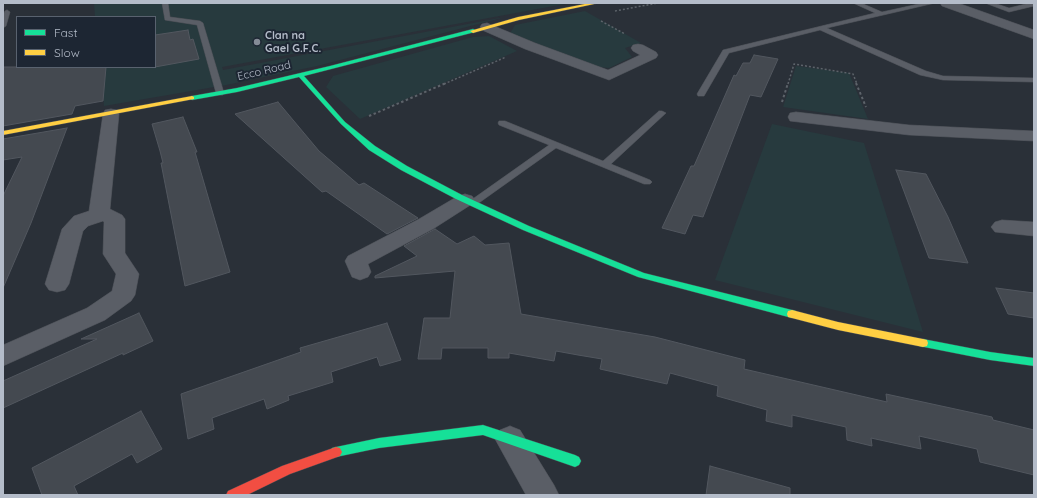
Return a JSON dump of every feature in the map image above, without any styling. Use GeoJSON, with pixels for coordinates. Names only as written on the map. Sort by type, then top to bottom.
{"type":"FeatureCollection","features":[{"type":"Feature","properties":{"kind":"street","name":"Ecco Road"},"geometry":{"type":"LineString","coordinates":[[3,133],[220,93],[300,75],[487,27],[597,3]]}},
{"type":"Feature","properties":{"kind":"street"},"geometry":{"type":"LineString","coordinates":[[946,3],[1032,32]]}},
{"type":"Feature","properties":{"kind":"street"},"geometry":{"type":"LineString","coordinates":[[487,27],[530,46],[609,75],[651,55],[638,48]]}},
{"type":"Feature","properties":{"kind":"street"},"geometry":{"type":"LineString","coordinates":[[300,75],[346,126],[372,148],[404,168],[468,202],[526,228],[641,275],[838,326],[990,356],[1034,362]]}},
{"type":"Feature","properties":{"kind":"street"},"geometry":{"type":"LineString","coordinates":[[99,215],[111,114]]}},
{"type":"Feature","properties":{"kind":"street"},"geometry":{"type":"LineString","coordinates":[[796,116],[917,130],[1034,136]]}},
{"type":"Feature","properties":{"kind":"street"},"geometry":{"type":"LineString","coordinates":[[360,272],[356,261],[468,202]]}},
{"type":"Feature","properties":{"kind":"street"},"geometry":{"type":"LineString","coordinates":[[3,356],[96,314],[123,295],[128,274],[114,254],[115,219],[107,215],[99,215],[81,220],[73,229],[57,284]]}},
{"type":"Feature","properties":{"kind":"street"},"geometry":{"type":"LineString","coordinates":[[1002,227],[1034,230]]}},
{"type":"Feature","properties":{"kind":"street"},"geometry":{"type":"LineString","coordinates":[[233,495],[286,470],[345,450],[379,443],[483,430],[575,461]]}},
{"type":"Feature","properties":{"kind":"street"},"geometry":{"type":"LineString","coordinates":[[510,439],[543,495]]}},
{"type":"Feature","properties":{"kind":"lane"},"geometry":{"type":"LineString","coordinates":[[165,3],[167,19],[200,23],[220,93]]}},
{"type":"Feature","properties":{"kind":"lane"},"geometry":{"type":"LineString","coordinates":[[856,3],[883,14]]}},
{"type":"Feature","properties":{"kind":"lane"},"geometry":{"type":"LineString","coordinates":[[701,94],[726,52],[821,28],[932,3]]}},
{"type":"Feature","properties":{"kind":"lane"},"geometry":{"type":"LineString","coordinates":[[988,3],[1009,10],[1034,4]]}},
{"type":"Feature","properties":{"kind":"lane"},"geometry":{"type":"LineString","coordinates":[[3,26],[7,12]]}},
{"type":"Feature","properties":{"kind":"lane"},"geometry":{"type":"LineString","coordinates":[[821,28],[923,73],[943,78],[1034,80]]}},
{"type":"Feature","properties":{"kind":"lane"},"geometry":{"type":"LineString","coordinates":[[604,165],[662,113]]}},
{"type":"Feature","properties":{"kind":"lane"},"geometry":{"type":"LineString","coordinates":[[502,123],[647,182]]}},
{"type":"Feature","properties":{"kind":"lane"},"geometry":{"type":"LineString","coordinates":[[468,202],[555,145]]}},
{"type":"Feature","properties":{"kind":"path"},"geometry":{"type":"LineString","coordinates":[[576,7],[646,46],[638,48]]}},
{"type":"Feature","properties":{"kind":"path"},"geometry":{"type":"LineString","coordinates":[[346,126],[530,46]]}},
{"type":"Feature","properties":{"kind":"path"},"geometry":{"type":"LineString","coordinates":[[796,116],[780,107],[794,64],[853,74],[874,126]]}},
{"type":"Feature","properties":{"kind":"green space","name":"Clan na Gael G.F.C."},"geometry":{"type":"Polygon","coordinates":[[[94,3],[570,3],[222,67],[223,70],[505,17],[317,66],[226,85],[104,106],[100,68],[156,68],[156,16],[95,16],[94,3]]]}},
{"type":"Feature","properties":{"kind":"green space"},"geometry":{"type":"Polygon","coordinates":[[[585,11],[641,43],[625,48],[632,57],[609,68],[600,67],[509,35],[515,25],[585,11]]]}},
{"type":"Feature","properties":{"kind":"green space"},"geometry":{"type":"Polygon","coordinates":[[[489,36],[517,51],[360,119],[326,87],[333,76],[473,37],[489,36]]]}},
{"type":"Feature","properties":{"kind":"green space"},"geometry":{"type":"Polygon","coordinates":[[[796,66],[849,73],[868,119],[783,107],[796,66]]]}},
{"type":"Feature","properties":{"kind":"green space"},"geometry":{"type":"Polygon","coordinates":[[[772,124],[864,143],[923,332],[715,280],[772,124]]]}},
{"type":"Feature","properties":{"kind":"building"},"geometry":{"type":"Polygon","coordinates":[[[188,30],[190,40],[193,39],[199,59],[156,67],[156,35],[188,30]]]}},
{"type":"Feature","properties":{"kind":"building"},"geometry":{"type":"Polygon","coordinates":[[[754,55],[778,59],[761,97],[750,95],[703,217],[693,215],[685,234],[662,228],[691,166],[694,166],[734,75],[736,76],[743,63],[750,63],[754,55]]]}},
{"type":"Feature","properties":{"kind":"building"},"geometry":{"type":"Polygon","coordinates":[[[3,67],[106,68],[103,101],[75,106],[72,114],[3,126],[3,67]]]}},
{"type":"Feature","properties":{"kind":"building"},"geometry":{"type":"Polygon","coordinates":[[[278,102],[319,151],[359,185],[364,183],[418,218],[387,234],[326,191],[322,192],[235,114],[278,102]]]}},
{"type":"Feature","properties":{"kind":"building"},"geometry":{"type":"Polygon","coordinates":[[[183,117],[197,152],[195,152],[230,272],[185,286],[161,163],[163,163],[152,124],[183,117]]]}},
{"type":"Feature","properties":{"kind":"building"},"geometry":{"type":"Polygon","coordinates":[[[67,128],[31,223],[3,288],[3,196],[22,157],[3,160],[3,139],[67,128]]]}},
{"type":"Feature","properties":{"kind":"building"},"geometry":{"type":"Polygon","coordinates":[[[896,170],[926,174],[948,217],[968,263],[929,258],[896,170]]]}},
{"type":"Feature","properties":{"kind":"building"},"geometry":{"type":"Polygon","coordinates":[[[435,229],[457,244],[474,236],[485,245],[509,243],[521,314],[655,337],[745,360],[744,369],[887,402],[886,394],[992,417],[993,420],[1034,430],[1034,475],[980,462],[977,449],[919,436],[921,449],[871,438],[872,446],[847,440],[846,427],[792,415],[792,427],[766,421],[767,410],[717,396],[718,386],[670,373],[667,384],[600,369],[602,359],[556,351],[554,361],[509,353],[509,358],[488,358],[488,348],[442,348],[441,359],[418,359],[424,318],[450,318],[455,271],[375,278],[375,276],[417,256],[404,246],[435,229]]]}},
{"type":"Feature","properties":{"kind":"building"},"geometry":{"type":"Polygon","coordinates":[[[996,288],[1034,293],[1034,318],[1008,314],[996,288]]]}},
{"type":"Feature","properties":{"kind":"building"},"geometry":{"type":"Polygon","coordinates":[[[139,313],[153,341],[123,355],[123,353],[3,408],[3,381],[97,339],[81,339],[139,313]]]}},
{"type":"Feature","properties":{"kind":"building"},"geometry":{"type":"Polygon","coordinates":[[[387,323],[401,360],[380,366],[377,357],[331,372],[333,382],[288,396],[289,400],[267,409],[264,399],[212,418],[214,429],[188,439],[181,394],[301,352],[300,348],[387,323]]]}},
{"type":"Feature","properties":{"kind":"building"},"geometry":{"type":"Polygon","coordinates":[[[141,411],[162,449],[137,463],[132,454],[74,486],[78,495],[42,495],[32,468],[141,411]]]}},
{"type":"Feature","properties":{"kind":"building"},"geometry":{"type":"Polygon","coordinates":[[[710,466],[790,488],[790,495],[706,495],[710,466]]]}},
{"type":"Feature","properties":{"kind":"traffic: fast"},"geometry":{"type":"LineString","coordinates":[[192,98],[237,90],[331,68],[473,31]]}},
{"type":"Feature","properties":{"kind":"traffic: fast"},"geometry":{"type":"LineString","coordinates":[[300,75],[343,123],[372,148],[404,168],[459,197],[526,228],[641,275],[792,314]]}},
{"type":"Feature","properties":{"kind":"traffic: fast"},"geometry":{"type":"LineString","coordinates":[[923,343],[990,356],[1034,362]]}},
{"type":"Feature","properties":{"kind":"traffic: fast"},"geometry":{"type":"LineString","coordinates":[[336,452],[379,443],[483,430],[575,461]]}},
{"type":"Feature","properties":{"kind":"traffic: slow"},"geometry":{"type":"LineString","coordinates":[[473,31],[518,19],[597,3]]}},
{"type":"Feature","properties":{"kind":"traffic: slow"},"geometry":{"type":"LineString","coordinates":[[3,133],[192,98]]}},
{"type":"Feature","properties":{"kind":"traffic: slow"},"geometry":{"type":"LineString","coordinates":[[792,314],[838,326],[923,343]]}},
{"type":"Feature","properties":{"kind":"traffic: jam"},"geometry":{"type":"LineString","coordinates":[[233,495],[286,470],[336,452]]}},
{"type":"Feature","properties":{"kind":"place","name":"Clan na Gael G.F.C."},"geometry":{"type":"Point","coordinates":[257,42]}}]}
